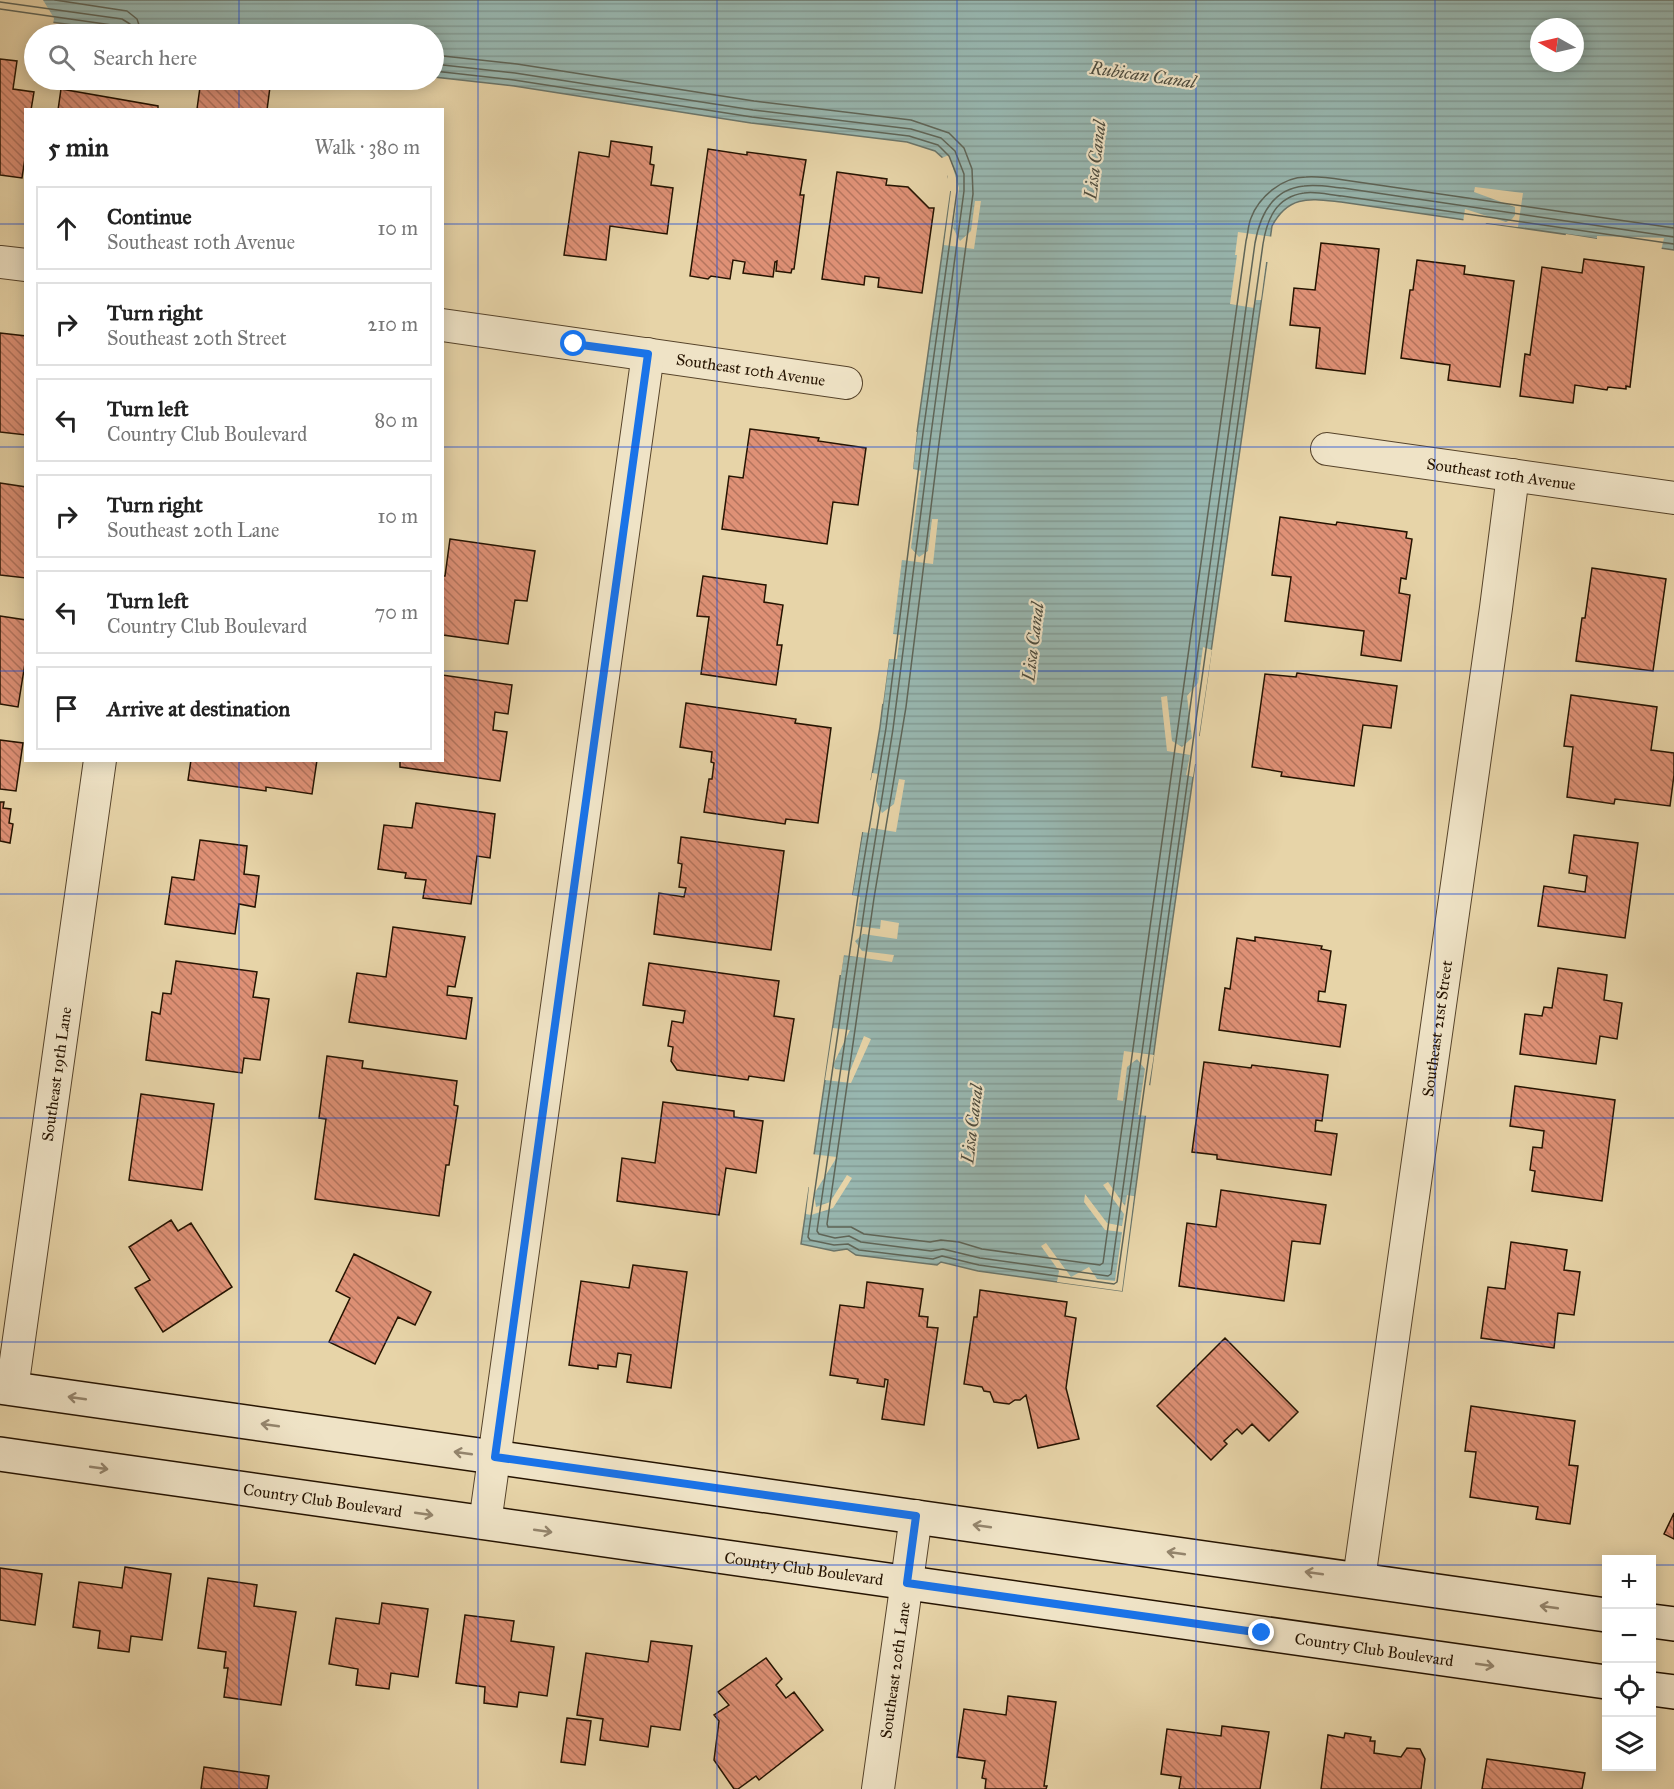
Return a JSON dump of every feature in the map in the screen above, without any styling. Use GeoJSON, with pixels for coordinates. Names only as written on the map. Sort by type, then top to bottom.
{"type":"FeatureCollection","features":[{"type":"Feature","properties":{"kind":"main road"},"geometry":{"type":"LineString","coordinates":[[6,1388],[1602,1614]]}},
{"type":"Feature","properties":{"kind":"main road","name":"Country Club Boulevard"},"geometry":{"type":"LineString","coordinates":[[0,1454],[1602,1681]]}},
{"type":"Feature","properties":{"kind":"main road"},"geometry":{"type":"LineString","coordinates":[[1656,1622],[1674,1624]]}},
{"type":"Feature","properties":{"kind":"main road"},"geometry":{"type":"LineString","coordinates":[[1656,1690],[1674,1692]]}},
{"type":"Feature","properties":{"kind":"street"},"geometry":{"type":"LineString","coordinates":[[0,262],[24,265]]}},
{"type":"Feature","properties":{"kind":"street","name":"Southeast 10th Avenue"},"geometry":{"type":"LineString","coordinates":[[444,325],[846,383]]}},
{"type":"Feature","properties":{"kind":"street"},"geometry":{"type":"LineString","coordinates":[[485,1523],[648,354]]}},
{"type":"Feature","properties":{"kind":"street","name":"Southeast 10th Avenue"},"geometry":{"type":"LineString","coordinates":[[1327,449],[1674,498]]}},
{"type":"Feature","properties":{"kind":"street","name":"Southeast 21st Street"},"geometry":{"type":"LineString","coordinates":[[1359,1579],[1513,475]]}},
{"type":"Feature","properties":{"kind":"street","name":"Southeast 19th Lane"},"geometry":{"type":"LineString","coordinates":[[6,1388],[100,762]]}},
{"type":"Feature","properties":{"kind":"street","name":"Southeast 20th Lane"},"geometry":{"type":"LineString","coordinates":[[878,1789],[916,1516]]}},
{"type":"Feature","properties":{"kind":"water"},"geometry":{"type":"Polygon","coordinates":[[[0,0],[1674,0],[1674,250],[1320,200],[1293,204],[1286,208],[1272,226],[1158,1022],[1122,1291],[978,1271],[941,1262],[937,1265],[856,1255],[847,1249],[834,1251],[801,1244],[852,895],[880,727],[917,432],[951,190],[945,160],[935,151],[907,142],[751,123],[514,86],[444,78],[444,24],[66,24],[0,15],[0,0]]]}},
{"type":"Feature","properties":{"kind":"pier"},"geometry":{"type":"Polygon","coordinates":[[[0,0],[43,0],[54,18],[53,24],[45,24],[0,18],[0,0]]]}},
{"type":"Feature","properties":{"kind":"pier"},"geometry":{"type":"Polygon","coordinates":[[[949,155],[959,188],[953,228],[960,241],[971,231],[975,201],[981,201],[974,249],[944,245],[951,191],[947,191],[948,177],[939,159],[949,155]]]}},
{"type":"Feature","properties":{"kind":"pier"},"geometry":{"type":"Polygon","coordinates":[[[1475,187],[1523,193],[1518,227],[1463,223],[1465,209],[1506,222],[1515,215],[1515,207],[1474,192],[1475,187]]]}},
{"type":"Feature","properties":{"kind":"pier"},"geometry":{"type":"Polygon","coordinates":[[[1238,232],[1273,237],[1269,262],[1266,262],[1261,300],[1256,300],[1254,308],[1230,304],[1238,232]]]}},
{"type":"Feature","properties":{"kind":"pier"},"geometry":{"type":"Polygon","coordinates":[[[1566,234],[1597,239],[1597,236],[1664,238],[1661,251],[1565,237],[1566,234]]]}},
{"type":"Feature","properties":{"kind":"pier"},"geometry":{"type":"Polygon","coordinates":[[[914,432],[917,432],[913,469],[921,471],[911,548],[919,557],[928,551],[932,519],[938,519],[933,564],[902,560],[893,634],[900,635],[897,659],[889,659],[883,704],[880,703],[914,432]]]}},
{"type":"Feature","properties":{"kind":"pier"},"geometry":{"type":"Polygon","coordinates":[[[1203,647],[1212,650],[1199,736],[1202,737],[1198,764],[1195,764],[1193,777],[1186,775],[1190,755],[1167,751],[1161,697],[1167,696],[1172,741],[1182,747],[1192,738],[1187,696],[1198,683],[1203,647]]]}},
{"type":"Feature","properties":{"kind":"pier"},"geometry":{"type":"Polygon","coordinates":[[[872,773],[879,774],[876,801],[882,813],[894,804],[899,779],[905,780],[896,832],[871,828],[870,833],[862,832],[852,895],[860,897],[856,926],[880,929],[881,920],[899,923],[897,939],[863,934],[855,941],[862,951],[894,955],[892,962],[844,955],[841,975],[838,975],[868,781],[871,780],[872,773]]]}},
{"type":"Feature","properties":{"kind":"pier"},"geometry":{"type":"Polygon","coordinates":[[[833,1028],[850,1030],[833,1065],[835,1069],[850,1071],[864,1036],[871,1039],[851,1083],[825,1080],[833,1028]]]}},
{"type":"Feature","properties":{"kind":"pier"},"geometry":{"type":"Polygon","coordinates":[[[1124,1051],[1154,1055],[1149,1085],[1152,1086],[1148,1116],[1138,1115],[1145,1069],[1137,1059],[1127,1067],[1123,1101],[1117,1100],[1124,1051]]]}},
{"type":"Feature","properties":{"kind":"pier"},"geometry":{"type":"Polygon","coordinates":[[[811,1154],[837,1157],[814,1194],[816,1207],[830,1202],[847,1175],[852,1178],[833,1208],[811,1215],[806,1214],[809,1187],[806,1187],[811,1154]]]}},
{"type":"Feature","properties":{"kind":"pier"},"geometry":{"type":"Polygon","coordinates":[[[1108,1182],[1125,1206],[1127,1195],[1134,1196],[1122,1291],[1057,1282],[1059,1271],[1041,1246],[1046,1243],[1071,1277],[1089,1267],[1097,1279],[1115,1281],[1122,1232],[1105,1230],[1084,1202],[1085,1194],[1107,1223],[1122,1226],[1124,1214],[1103,1185],[1108,1182]]]}},
{"type":"Feature","properties":{"kind":"building"},"geometry":{"type":"Polygon","coordinates":[[[0,59],[17,61],[13,89],[34,92],[31,108],[24,108],[22,178],[0,175],[0,59]]]}},
{"type":"Feature","properties":{"kind":"building"},"geometry":{"type":"Polygon","coordinates":[[[61,90],[158,106],[158,108],[58,108],[61,90]]]}},
{"type":"Feature","properties":{"kind":"building"},"geometry":{"type":"Polygon","coordinates":[[[200,90],[270,90],[267,108],[197,108],[200,90]]]}},
{"type":"Feature","properties":{"kind":"building"},"geometry":{"type":"Polygon","coordinates":[[[611,141],[652,147],[650,164],[654,165],[651,185],[673,188],[667,234],[610,226],[606,260],[564,255],[579,152],[609,157],[611,141]]]}},
{"type":"Feature","properties":{"kind":"building"},"geometry":{"type":"Polygon","coordinates":[[[708,149],[806,160],[800,195],[804,195],[794,269],[791,273],[776,271],[777,261],[773,277],[743,273],[745,262],[733,260],[730,279],[690,276],[708,149]]]}},
{"type":"Feature","properties":{"kind":"building"},"geometry":{"type":"Polygon","coordinates":[[[837,172],[887,179],[886,185],[908,187],[929,208],[934,208],[922,293],[878,287],[879,278],[865,276],[864,285],[822,279],[837,172]]]}},
{"type":"Feature","properties":{"kind":"building"},"geometry":{"type":"Polygon","coordinates":[[[1321,243],[1379,249],[1365,374],[1316,368],[1320,328],[1290,325],[1294,288],[1315,290],[1321,243]]]}},
{"type":"Feature","properties":{"kind":"building"},"geometry":{"type":"Polygon","coordinates":[[[1584,259],[1644,267],[1630,387],[1626,386],[1626,389],[1608,387],[1607,390],[1575,385],[1573,403],[1520,396],[1525,354],[1530,355],[1542,267],[1582,273],[1584,259]]]}},
{"type":"Feature","properties":{"kind":"building"},"geometry":{"type":"Polygon","coordinates":[[[1417,260],[1465,266],[1464,274],[1514,281],[1500,387],[1448,380],[1450,365],[1401,358],[1410,290],[1413,290],[1417,260]]]}},
{"type":"Feature","properties":{"kind":"building"},"geometry":{"type":"Polygon","coordinates":[[[0,333],[24,336],[24,435],[0,432],[0,333]]]}},
{"type":"Feature","properties":{"kind":"building"},"geometry":{"type":"Polygon","coordinates":[[[750,429],[819,438],[818,441],[866,448],[858,505],[833,502],[827,544],[722,529],[729,476],[743,478],[750,429]]]}},
{"type":"Feature","properties":{"kind":"building"},"geometry":{"type":"Polygon","coordinates":[[[0,483],[24,487],[24,578],[0,575],[0,483]]]}},
{"type":"Feature","properties":{"kind":"building"},"geometry":{"type":"Polygon","coordinates":[[[1280,517],[1407,532],[1406,538],[1412,539],[1406,579],[1401,578],[1399,593],[1410,595],[1401,661],[1361,655],[1364,631],[1285,621],[1291,577],[1272,575],[1280,517]]]}},
{"type":"Feature","properties":{"kind":"building"},"geometry":{"type":"Polygon","coordinates":[[[450,539],[535,551],[527,601],[515,600],[508,644],[444,635],[445,576],[450,539]]]}},
{"type":"Feature","properties":{"kind":"building"},"geometry":{"type":"Polygon","coordinates":[[[1592,568],[1666,579],[1653,671],[1576,661],[1592,568]]]}},
{"type":"Feature","properties":{"kind":"building"},"geometry":{"type":"Polygon","coordinates":[[[703,576],[766,585],[764,602],[783,605],[777,645],[782,645],[776,685],[701,674],[709,617],[697,616],[703,576]]]}},
{"type":"Feature","properties":{"kind":"building"},"geometry":{"type":"Polygon","coordinates":[[[0,616],[24,620],[24,670],[18,707],[0,704],[0,616]]]}},
{"type":"Feature","properties":{"kind":"building"},"geometry":{"type":"Polygon","coordinates":[[[1297,673],[1397,686],[1391,728],[1363,725],[1354,786],[1281,776],[1282,772],[1252,767],[1265,674],[1296,677],[1297,673]]]}},
{"type":"Feature","properties":{"kind":"building"},"geometry":{"type":"Polygon","coordinates":[[[444,675],[512,685],[508,714],[495,712],[493,730],[507,732],[500,781],[400,767],[400,762],[444,762],[444,675]]]}},
{"type":"Feature","properties":{"kind":"building"},"geometry":{"type":"Polygon","coordinates":[[[1571,695],[1657,707],[1651,750],[1674,753],[1670,806],[1615,799],[1614,804],[1567,797],[1573,747],[1564,746],[1571,695]]]}},
{"type":"Feature","properties":{"kind":"building"},"geometry":{"type":"Polygon","coordinates":[[[686,703],[796,719],[795,723],[831,728],[818,823],[786,819],[785,824],[704,812],[714,763],[711,762],[712,752],[680,747],[686,703]]]}},
{"type":"Feature","properties":{"kind":"building"},"geometry":{"type":"Polygon","coordinates":[[[0,740],[23,743],[16,791],[0,789],[0,740]]]}},
{"type":"Feature","properties":{"kind":"building"},"geometry":{"type":"Polygon","coordinates":[[[191,762],[317,762],[312,794],[266,787],[266,791],[188,780],[191,762]]]}},
{"type":"Feature","properties":{"kind":"building"},"geometry":{"type":"Polygon","coordinates":[[[0,802],[4,802],[3,808],[11,809],[9,823],[13,824],[10,843],[0,841],[0,802]]]}},
{"type":"Feature","properties":{"kind":"building"},"geometry":{"type":"Polygon","coordinates":[[[416,803],[495,814],[490,858],[477,856],[471,904],[423,898],[426,880],[405,878],[406,873],[378,869],[384,825],[412,828],[416,803]]]}},
{"type":"Feature","properties":{"kind":"building"},"geometry":{"type":"Polygon","coordinates":[[[1574,835],[1638,843],[1625,938],[1538,926],[1544,886],[1585,892],[1587,876],[1569,873],[1574,835]]]}},
{"type":"Feature","properties":{"kind":"building"},"geometry":{"type":"Polygon","coordinates":[[[681,837],[784,851],[771,950],[654,934],[659,893],[684,897],[686,888],[679,887],[682,864],[678,863],[681,837]]]}},
{"type":"Feature","properties":{"kind":"building"},"geometry":{"type":"Polygon","coordinates":[[[200,840],[247,846],[244,874],[259,876],[255,907],[239,904],[235,934],[165,924],[172,877],[194,880],[200,840]]]}},
{"type":"Feature","properties":{"kind":"building"},"geometry":{"type":"Polygon","coordinates":[[[393,927],[465,937],[455,987],[448,986],[447,995],[472,998],[466,1039],[349,1022],[357,973],[386,977],[393,927]]]}},
{"type":"Feature","properties":{"kind":"building"},"geometry":{"type":"Polygon","coordinates":[[[1255,937],[1322,946],[1321,949],[1331,951],[1325,992],[1319,991],[1318,1001],[1346,1005],[1340,1047],[1219,1030],[1225,988],[1230,989],[1237,938],[1255,941],[1255,937]]]}},
{"type":"Feature","properties":{"kind":"building"},"geometry":{"type":"Polygon","coordinates":[[[176,961],[257,972],[253,997],[269,999],[260,1060],[244,1058],[242,1073],[146,1060],[152,1012],[160,1014],[163,993],[171,994],[176,961]]]}},
{"type":"Feature","properties":{"kind":"building"},"geometry":{"type":"Polygon","coordinates":[[[649,963],[779,981],[774,1016],[794,1019],[784,1081],[749,1076],[748,1080],[677,1070],[671,1061],[673,1047],[668,1046],[672,1021],[683,1023],[685,1011],[643,1005],[649,963]]]}},
{"type":"Feature","properties":{"kind":"building"},"geometry":{"type":"Polygon","coordinates":[[[1558,968],[1607,975],[1604,1000],[1622,1003],[1617,1039],[1600,1036],[1596,1064],[1520,1054],[1525,1014],[1542,1016],[1544,1007],[1552,1008],[1558,968]]]}},
{"type":"Feature","properties":{"kind":"building"},"geometry":{"type":"Polygon","coordinates":[[[327,1056],[363,1061],[362,1068],[457,1081],[454,1105],[458,1106],[439,1216],[315,1199],[326,1119],[319,1118],[327,1056]]]}},
{"type":"Feature","properties":{"kind":"building"},"geometry":{"type":"Polygon","coordinates":[[[1204,1062],[1251,1068],[1252,1065],[1328,1075],[1322,1121],[1316,1120],[1315,1131],[1337,1134],[1331,1175],[1217,1159],[1217,1155],[1192,1152],[1204,1062]]]}},
{"type":"Feature","properties":{"kind":"building"},"geometry":{"type":"Polygon","coordinates":[[[1515,1086],[1615,1100],[1602,1201],[1532,1191],[1535,1171],[1530,1170],[1533,1147],[1542,1148],[1544,1131],[1510,1126],[1515,1086]]]}},
{"type":"Feature","properties":{"kind":"building"},"geometry":{"type":"Polygon","coordinates":[[[141,1094],[214,1104],[202,1190],[129,1180],[141,1094]]]}},
{"type":"Feature","properties":{"kind":"building"},"geometry":{"type":"Polygon","coordinates":[[[663,1102],[734,1111],[734,1117],[763,1121],[756,1173],[726,1168],[719,1215],[617,1201],[622,1158],[655,1163],[663,1102]]]}},
{"type":"Feature","properties":{"kind":"building"},"geometry":{"type":"Polygon","coordinates":[[[1221,1190],[1326,1205],[1320,1244],[1292,1241],[1284,1301],[1179,1286],[1187,1223],[1216,1227],[1221,1190]]]}},
{"type":"Feature","properties":{"kind":"building"},"geometry":{"type":"Polygon","coordinates":[[[171,1220],[178,1231],[191,1223],[232,1287],[163,1332],[135,1288],[150,1280],[129,1247],[171,1220]]]}},
{"type":"Feature","properties":{"kind":"building"},"geometry":{"type":"Polygon","coordinates":[[[1511,1242],[1567,1250],[1564,1270],[1580,1272],[1574,1315],[1558,1313],[1554,1348],[1481,1338],[1488,1287],[1505,1289],[1511,1242]]]}},
{"type":"Feature","properties":{"kind":"building"},"geometry":{"type":"Polygon","coordinates":[[[354,1254],[431,1292],[415,1325],[398,1317],[375,1364],[329,1342],[350,1298],[336,1291],[354,1254]]]}},
{"type":"Feature","properties":{"kind":"building"},"geometry":{"type":"Polygon","coordinates":[[[633,1265],[687,1272],[671,1388],[627,1382],[631,1355],[618,1353],[616,1367],[598,1365],[598,1369],[569,1365],[581,1281],[629,1288],[633,1265]]]}},
{"type":"Feature","properties":{"kind":"building"},"geometry":{"type":"Polygon","coordinates":[[[867,1282],[923,1289],[919,1316],[928,1317],[927,1327],[938,1328],[924,1425],[882,1419],[888,1380],[885,1379],[884,1387],[857,1383],[858,1379],[830,1375],[840,1305],[864,1308],[867,1282]]]}},
{"type":"Feature","properties":{"kind":"building"},"geometry":{"type":"Polygon","coordinates":[[[980,1290],[1067,1302],[1065,1316],[1076,1318],[1066,1388],[1079,1439],[1038,1448],[1026,1395],[1009,1404],[994,1402],[990,1392],[984,1391],[982,1387],[964,1384],[980,1290]]]}},
{"type":"Feature","properties":{"kind":"building"},"geometry":{"type":"Polygon","coordinates":[[[1225,1338],[1298,1412],[1269,1441],[1252,1424],[1242,1434],[1237,1429],[1224,1441],[1227,1444],[1211,1460],[1157,1406],[1225,1338]]]}},
{"type":"Feature","properties":{"kind":"building"},"geometry":{"type":"Polygon","coordinates":[[[1471,1406],[1575,1421],[1569,1465],[1578,1466],[1570,1524],[1536,1519],[1538,1507],[1470,1497],[1476,1452],[1465,1451],[1471,1406]]]}},
{"type":"Feature","properties":{"kind":"building"},"geometry":{"type":"Polygon","coordinates":[[[1674,1513],[1674,1539],[1664,1534],[1674,1513]]]}},
{"type":"Feature","properties":{"kind":"building"},"geometry":{"type":"Polygon","coordinates":[[[125,1567],[171,1574],[162,1640],[131,1636],[129,1652],[98,1648],[100,1631],[73,1627],[79,1582],[122,1588],[125,1567]]]}},
{"type":"Feature","properties":{"kind":"building"},"geometry":{"type":"Polygon","coordinates":[[[0,1568],[42,1574],[35,1625],[0,1620],[0,1568]]]}},
{"type":"Feature","properties":{"kind":"building"},"geometry":{"type":"Polygon","coordinates":[[[208,1578],[257,1585],[254,1606],[296,1612],[281,1705],[224,1697],[228,1668],[224,1668],[226,1652],[198,1648],[208,1578]]]}},
{"type":"Feature","properties":{"kind":"building"},"geometry":{"type":"Polygon","coordinates":[[[382,1603],[428,1609],[418,1677],[391,1673],[389,1689],[356,1685],[358,1669],[329,1664],[336,1618],[379,1624],[382,1603]]]}},
{"type":"Feature","properties":{"kind":"building"},"geometry":{"type":"Polygon","coordinates":[[[465,1615],[514,1621],[511,1641],[554,1647],[547,1696],[519,1692],[517,1707],[484,1703],[485,1687],[456,1683],[465,1615]]]}},
{"type":"Feature","properties":{"kind":"building"},"geometry":{"type":"Polygon","coordinates":[[[651,1641],[692,1646],[680,1730],[651,1726],[648,1747],[600,1740],[603,1719],[577,1715],[586,1653],[648,1662],[651,1641]]]}},
{"type":"Feature","properties":{"kind":"building"},"geometry":{"type":"Polygon","coordinates":[[[766,1658],[782,1679],[776,1685],[786,1698],[794,1692],[823,1730],[759,1780],[756,1776],[738,1789],[734,1789],[714,1760],[719,1721],[714,1715],[729,1705],[718,1692],[766,1658]]]}},
{"type":"Feature","properties":{"kind":"building"},"geometry":{"type":"Polygon","coordinates":[[[1008,1696],[1056,1702],[1044,1786],[1047,1786],[1046,1789],[985,1789],[986,1779],[982,1778],[985,1761],[957,1757],[964,1709],[1006,1715],[1008,1696]]]}},
{"type":"Feature","properties":{"kind":"building"},"geometry":{"type":"Polygon","coordinates":[[[567,1718],[591,1721],[585,1765],[561,1762],[567,1718]]]}},
{"type":"Feature","properties":{"kind":"building"},"geometry":{"type":"Polygon","coordinates":[[[1222,1726],[1269,1732],[1260,1789],[1179,1789],[1181,1777],[1161,1774],[1167,1729],[1221,1736],[1222,1726]]]}},
{"type":"Feature","properties":{"kind":"building"},"geometry":{"type":"Polygon","coordinates":[[[1345,1733],[1371,1737],[1370,1741],[1375,1741],[1374,1753],[1401,1757],[1407,1748],[1420,1749],[1425,1759],[1421,1789],[1321,1789],[1328,1735],[1344,1738],[1345,1733]]]}},
{"type":"Feature","properties":{"kind":"building"},"geometry":{"type":"Polygon","coordinates":[[[1487,1759],[1585,1773],[1582,1789],[1482,1789],[1487,1759]]]}},
{"type":"Feature","properties":{"kind":"building"},"geometry":{"type":"Polygon","coordinates":[[[204,1767],[269,1776],[267,1789],[201,1789],[204,1767]]]}},
{"type":"Feature","properties":{"kind":"route"},"geometry":{"type":"LineString","coordinates":[[574,344],[648,354],[495,1457],[916,1516],[907,1583],[1262,1633]]}},
{"type":"Feature","properties":{"kind":"water label","name":"Rubican Canal"},"geometry":{"type":"Point","coordinates":[1143,75]}},
{"type":"Feature","properties":{"kind":"water label","name":"Lisa Canal"},"geometry":{"type":"Point","coordinates":[1095,160]}},
{"type":"Feature","properties":{"kind":"water label","name":"Lisa Canal"},"geometry":{"type":"Point","coordinates":[1033,642]}},
{"type":"Feature","properties":{"kind":"water label","name":"Lisa Canal"},"geometry":{"type":"Point","coordinates":[972,1124]}}]}
